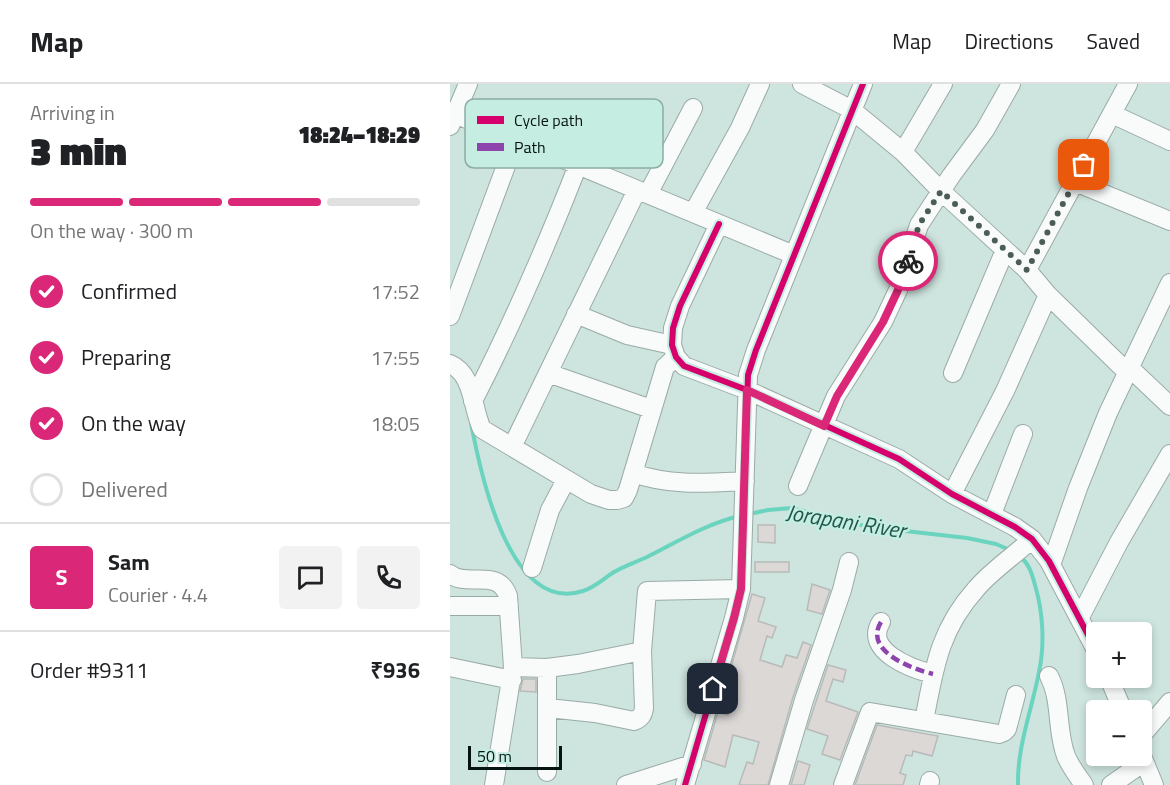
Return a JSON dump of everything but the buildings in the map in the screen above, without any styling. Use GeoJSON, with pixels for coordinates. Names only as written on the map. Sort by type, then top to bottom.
{"type":"FeatureCollection","features":[{"type":"Feature","properties":{"kind":"street"},"geometry":{"type":"LineString","coordinates":[[452,117],[468,84]]}},
{"type":"Feature","properties":{"kind":"street"},"geometry":{"type":"LineString","coordinates":[[693,213],[740,128],[760,84]]}},
{"type":"Feature","properties":{"kind":"street"},"geometry":{"type":"LineString","coordinates":[[802,84],[852,110],[903,152],[941,191],[1027,270],[1048,295],[1170,405]]}},
{"type":"Feature","properties":{"kind":"street"},"geometry":{"type":"LineString","coordinates":[[686,785],[741,589],[747,390],[752,361],[863,84]]}},
{"type":"Feature","properties":{"kind":"street"},"geometry":{"type":"LineString","coordinates":[[903,152],[944,84]]}},
{"type":"Feature","properties":{"kind":"street"},"geometry":{"type":"LineString","coordinates":[[798,486],[842,386],[883,322],[898,290],[919,225],[985,130],[1011,84]]}},
{"type":"Feature","properties":{"kind":"street"},"geometry":{"type":"LineString","coordinates":[[1027,270],[1128,84]]}},
{"type":"Feature","properties":{"kind":"street"},"geometry":{"type":"LineString","coordinates":[[663,158],[693,108]]}},
{"type":"Feature","properties":{"kind":"street"},"geometry":{"type":"LineString","coordinates":[[1112,114],[1170,141]]}},
{"type":"Feature","properties":{"kind":"street"},"geometry":{"type":"LineString","coordinates":[[450,316],[505,168]]}},
{"type":"Feature","properties":{"kind":"street"},"geometry":{"type":"LineString","coordinates":[[473,401],[539,264],[577,168]]}},
{"type":"Feature","properties":{"kind":"street"},"geometry":{"type":"LineString","coordinates":[[585,168],[794,255]]}},
{"type":"Feature","properties":{"kind":"street"},"geometry":{"type":"LineString","coordinates":[[512,447],[576,314],[657,168]]}},
{"type":"Feature","properties":{"kind":"street"},"geometry":{"type":"LineString","coordinates":[[1075,182],[1170,221]]}},
{"type":"Feature","properties":{"kind":"street"},"geometry":{"type":"LineString","coordinates":[[719,224],[680,306],[673,328],[674,351],[684,366],[747,390],[899,459],[952,494],[1015,527],[1051,565],[1086,629]]}},
{"type":"Feature","properties":{"kind":"street"},"geometry":{"type":"LineString","coordinates":[[953,373],[1005,250]]}},
{"type":"Feature","properties":{"kind":"street"},"geometry":{"type":"LineString","coordinates":[[1051,565],[1108,413],[1170,284]]}},
{"type":"Feature","properties":{"kind":"street"},"geometry":{"type":"LineString","coordinates":[[952,494],[1005,391],[1048,295]]}},
{"type":"Feature","properties":{"kind":"street"},"geometry":{"type":"LineString","coordinates":[[576,314],[674,351]]}},
{"type":"Feature","properties":{"kind":"street"},"geometry":{"type":"LineString","coordinates":[[450,364],[462,373],[482,429],[591,494],[616,500],[624,498],[665,366],[674,351]]}},
{"type":"Feature","properties":{"kind":"street"},"geometry":{"type":"LineString","coordinates":[[548,373],[651,409]]}},
{"type":"Feature","properties":{"kind":"street"},"geometry":{"type":"LineString","coordinates":[[992,514],[1023,434]]}},
{"type":"Feature","properties":{"kind":"street"},"geometry":{"type":"LineString","coordinates":[[1080,617],[1170,454]]}},
{"type":"Feature","properties":{"kind":"street"},"geometry":{"type":"LineString","coordinates":[[633,473],[675,484],[745,484]]}},
{"type":"Feature","properties":{"kind":"street"},"geometry":{"type":"LineString","coordinates":[[532,568],[550,510],[566,480]]}},
{"type":"Feature","properties":{"kind":"street"},"geometry":{"type":"LineString","coordinates":[[924,721],[933,674],[952,621],[977,588],[1028,543]]}},
{"type":"Feature","properties":{"kind":"street"},"geometry":{"type":"LineString","coordinates":[[778,785],[804,700],[836,609],[849,562]]}},
{"type":"Feature","properties":{"kind":"street"},"geometry":{"type":"LineString","coordinates":[[450,574],[456,578],[490,580],[499,583],[505,588],[509,606],[512,673],[494,785]]}},
{"type":"Feature","properties":{"kind":"street"},"geometry":{"type":"LineString","coordinates":[[548,708],[634,721],[639,719],[644,708],[642,651],[646,591],[741,589]]}},
{"type":"Feature","properties":{"kind":"street"},"geometry":{"type":"LineString","coordinates":[[450,606],[509,606]]}},
{"type":"Feature","properties":{"kind":"street"},"geometry":{"type":"LineString","coordinates":[[881,622],[876,636],[888,653],[902,663],[933,674]]}},
{"type":"Feature","properties":{"kind":"street"},"geometry":{"type":"LineString","coordinates":[[450,667],[512,673],[578,664],[642,651]]}},
{"type":"Feature","properties":{"kind":"street"},"geometry":{"type":"LineString","coordinates":[[547,668],[547,772]]}},
{"type":"Feature","properties":{"kind":"street"},"geometry":{"type":"LineString","coordinates":[[1049,676],[1058,697],[1062,741],[1066,756],[1084,785]]}},
{"type":"Feature","properties":{"kind":"street"},"geometry":{"type":"LineString","coordinates":[[843,785],[870,712],[1003,734],[1007,729],[1016,695]]}},
{"type":"Feature","properties":{"kind":"street"},"geometry":{"type":"LineString","coordinates":[[1152,725],[1168,709]]}},
{"type":"Feature","properties":{"kind":"street"},"geometry":{"type":"LineString","coordinates":[[626,785],[692,764]]}},
{"type":"Feature","properties":{"kind":"street"},"geometry":{"type":"LineString","coordinates":[[1112,785],[1135,766]]}},
{"type":"Feature","properties":{"kind":"street"},"geometry":{"type":"LineString","coordinates":[[1146,766],[1154,785]]}},
{"type":"Feature","properties":{"kind":"waterway","name":"Jorapani River"},"geometry":{"type":"LineString","coordinates":[[471,423],[482,473],[503,534],[517,561],[536,582],[557,593],[583,591],[618,570],[692,534],[739,516]]}},
{"type":"Feature","properties":{"kind":"waterway","name":"Jorapani River"},"geometry":{"type":"LineString","coordinates":[[749,514],[792,508],[848,523],[967,538],[996,544],[1012,551]]}},
{"type":"Feature","properties":{"kind":"waterway","name":"Jorapani River"},"geometry":{"type":"LineString","coordinates":[[1018,785],[1020,757],[1041,661],[1042,639],[1040,606],[1035,585],[1028,566],[1020,557]]}},
{"type":"Feature","properties":{"kind":"marked path"},"geometry":{"type":"LineString","coordinates":[[881,622],[877,632],[884,650],[913,668],[933,674]]}},
{"type":"Feature","properties":{"kind":"cycle path"},"geometry":{"type":"LineString","coordinates":[[685,785],[741,589],[748,375],[863,84]]}},
{"type":"Feature","properties":{"kind":"cycle path"},"geometry":{"type":"LineString","coordinates":[[719,224],[680,306],[673,328],[672,345],[676,357],[684,366],[747,390],[899,459],[952,494],[1015,527],[1032,539],[1049,561],[1086,631]]}},
{"type":"Feature","properties":{"kind":"way so far"},"geometry":{"type":"LineString","coordinates":[[908,261],[919,225],[941,191],[1027,270],[1084,165]]}},
{"type":"Feature","properties":{"kind":"route"},"geometry":{"type":"LineString","coordinates":[[713,689],[741,589],[747,390],[824,426],[848,376],[883,322],[908,261]]}}]}
